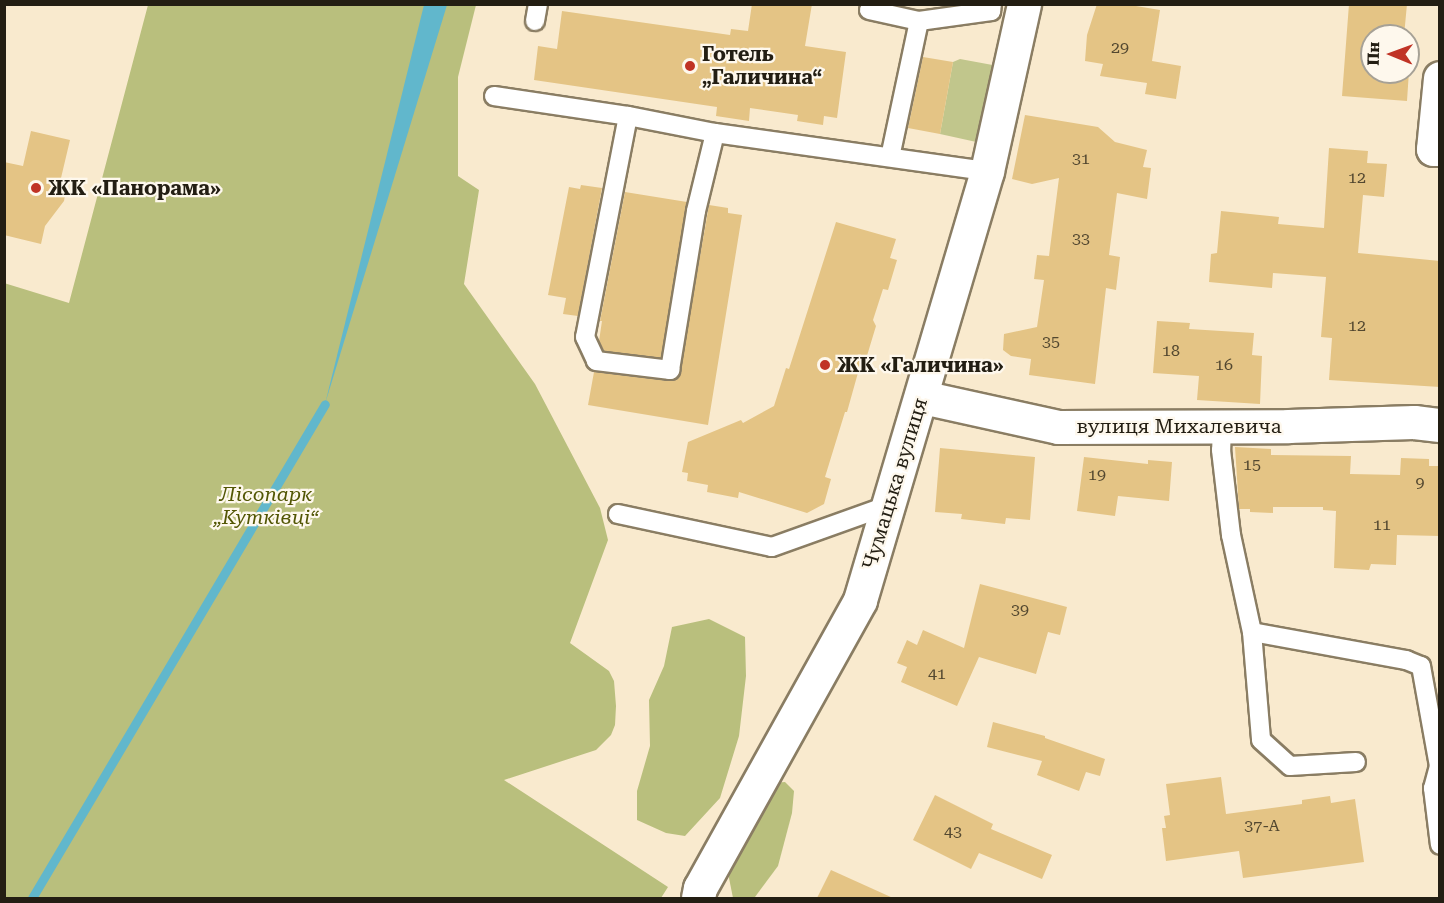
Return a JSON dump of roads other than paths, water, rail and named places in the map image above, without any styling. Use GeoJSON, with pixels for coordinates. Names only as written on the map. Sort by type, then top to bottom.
{"type":"FeatureCollection","features":[{"type":"Feature","properties":{"kind":"street","name":"Чумацька вулиця"},"geometry":{"type":"LineString","coordinates":[[698,898],[700,888],[860,600],[922,397],[987,171],[1024,4]]}},
{"type":"Feature","properties":{"kind":"street"},"geometry":{"type":"LineString","coordinates":[[1440,78],[1433,149],[1440,150]]}},
{"type":"Feature","properties":{"kind":"street","name":"вулиця Михалевича"},"geometry":{"type":"LineString","coordinates":[[922,397],[1058,427],[1414,422],[1440,425]]}},
{"type":"Feature","properties":{"kind":"lane"},"geometry":{"type":"LineString","coordinates":[[869,9],[919,21],[991,11],[992,4]]}},
{"type":"Feature","properties":{"kind":"lane"},"geometry":{"type":"LineString","coordinates":[[890,157],[919,21]]}},
{"type":"Feature","properties":{"kind":"lane"},"geometry":{"type":"LineString","coordinates":[[494,96],[628,116],[715,133],[987,171]]}},
{"type":"Feature","properties":{"kind":"lane"},"geometry":{"type":"LineString","coordinates":[[628,116],[585,337],[596,361],[670,370],[696,211],[715,133]]}},
{"type":"Feature","properties":{"kind":"lane"},"geometry":{"type":"LineString","coordinates":[[1222,426],[1221,450],[1231,535],[1252,632],[1261,740],[1290,766],[1356,762]]}},
{"type":"Feature","properties":{"kind":"lane"},"geometry":{"type":"LineString","coordinates":[[618,514],[772,548],[889,505]]}},
{"type":"Feature","properties":{"kind":"lane"},"geometry":{"type":"LineString","coordinates":[[1252,632],[1406,660],[1421,666],[1438,766],[1433,788],[1440,845]]}},
{"type":"Feature","properties":{"kind":"water"},"geometry":{"type":"Polygon","coordinates":[[[424,5],[447,5],[325,404],[424,5]]]}},
{"type":"Feature","properties":{"kind":"waterway"},"geometry":{"type":"LineString","coordinates":[[32,898],[325,404]]}},
{"type":"Feature","properties":{"kind":"place","name":"Готель „Галичина“"},"geometry":{"type":"Point","coordinates":[690,66]}},
{"type":"Feature","properties":{"kind":"place","name":"ЖК «Панорама»"},"geometry":{"type":"Point","coordinates":[36,188]}},
{"type":"Feature","properties":{"kind":"place","name":"ЖК «Галичина»"},"geometry":{"type":"Point","coordinates":[825,365]}},
{"type":"Feature","properties":{"kind":"park label","name":"Лісопарк „Кутківці“"},"geometry":{"type":"Point","coordinates":[266,506]}}]}
